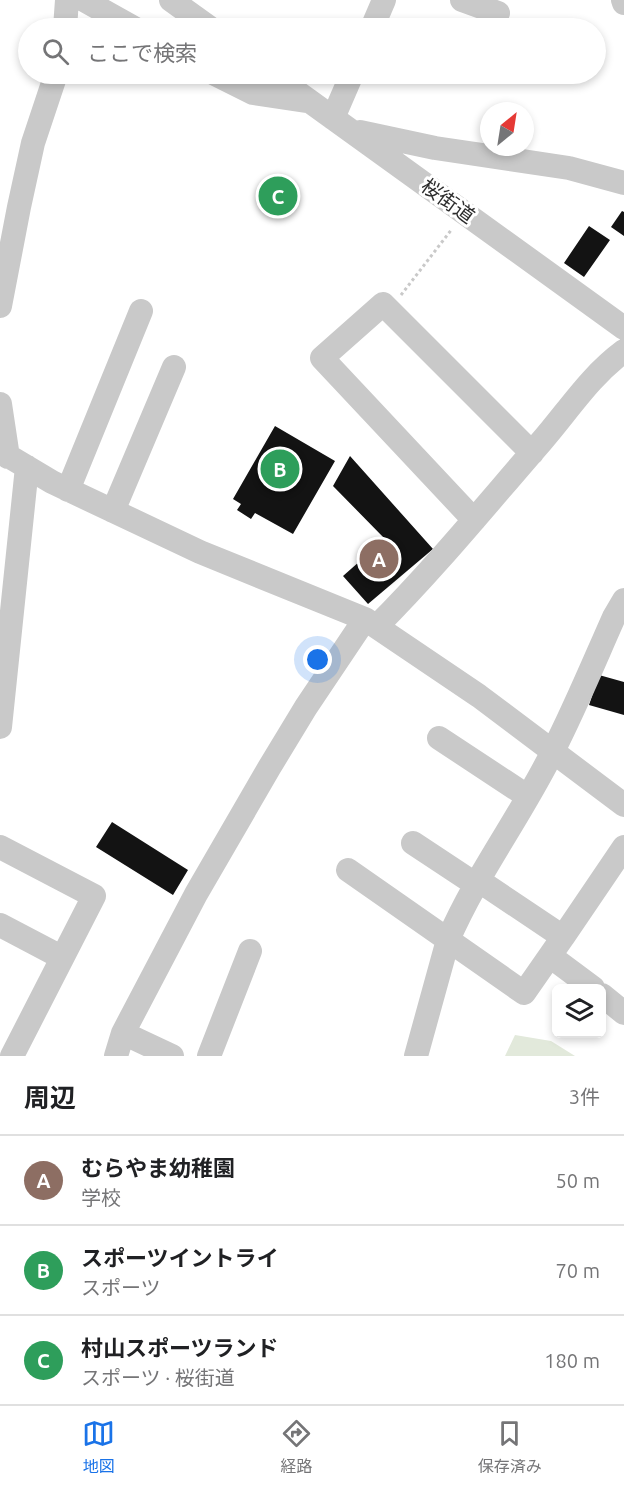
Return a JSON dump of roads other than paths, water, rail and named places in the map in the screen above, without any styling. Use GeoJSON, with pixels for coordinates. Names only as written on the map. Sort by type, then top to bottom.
{"type":"FeatureCollection","features":[{"type":"Feature","properties":{"kind":"street"},"geometry":{"type":"LineString","coordinates":[[66,18],[67,0]]}},
{"type":"Feature","properties":{"kind":"street"},"geometry":{"type":"LineString","coordinates":[[84,0],[116,18]]}},
{"type":"Feature","properties":{"kind":"street"},"geometry":{"type":"LineString","coordinates":[[171,0],[196,18]]}},
{"type":"Feature","properties":{"kind":"street"},"geometry":{"type":"LineString","coordinates":[[376,18],[384,0]]}},
{"type":"Feature","properties":{"kind":"street"},"geometry":{"type":"LineString","coordinates":[[462,6],[498,13]]}},
{"type":"Feature","properties":{"kind":"street"},"geometry":{"type":"LineString","coordinates":[[0,306],[33,142],[53,84]]}},
{"type":"Feature","properties":{"kind":"street"},"geometry":{"type":"LineString","coordinates":[[235,84],[253,93],[311,102]]}},
{"type":"Feature","properties":{"kind":"street","name":"桜街道"},"geometry":{"type":"LineString","coordinates":[[286,84],[624,328]]}},
{"type":"Feature","properties":{"kind":"street"},"geometry":{"type":"LineString","coordinates":[[350,84],[342,124],[435,148],[569,168],[624,183]]}},
{"type":"Feature","properties":{"kind":"street"},"geometry":{"type":"LineString","coordinates":[[474,520],[321,358],[383,304],[532,453]]}},
{"type":"Feature","properties":{"kind":"street"},"geometry":{"type":"LineString","coordinates":[[68,490],[141,311]]}},
{"type":"Feature","properties":{"kind":"street"},"geometry":{"type":"LineString","coordinates":[[172,1056],[119,1045],[196,894],[306,707],[371,622],[414,589],[532,453],[591,380],[624,351]]}},
{"type":"Feature","properties":{"kind":"street"},"geometry":{"type":"LineString","coordinates":[[113,511],[174,367]]}},
{"type":"Feature","properties":{"kind":"street"},"geometry":{"type":"LineString","coordinates":[[0,404],[12,458],[0,727]]}},
{"type":"Feature","properties":{"kind":"street"},"geometry":{"type":"LineString","coordinates":[[12,458],[68,490],[200,552],[371,622],[479,696],[624,805]]}},
{"type":"Feature","properties":{"kind":"street"},"geometry":{"type":"LineString","coordinates":[[416,1056],[448,940],[477,882],[553,752],[614,617],[624,600]]}},
{"type":"Feature","properties":{"kind":"street"},"geometry":{"type":"LineString","coordinates":[[439,738],[527,796]]}},
{"type":"Feature","properties":{"kind":"street"},"geometry":{"type":"LineString","coordinates":[[413,843],[477,882],[557,947],[589,984]]}},
{"type":"Feature","properties":{"kind":"street"},"geometry":{"type":"LineString","coordinates":[[0,847],[94,896],[12,1056]]}},
{"type":"Feature","properties":{"kind":"street"},"geometry":{"type":"LineString","coordinates":[[348,870],[524,993],[624,847]]}},
{"type":"Feature","properties":{"kind":"street"},"geometry":{"type":"LineString","coordinates":[[0,925],[61,957]]}},
{"type":"Feature","properties":{"kind":"street"},"geometry":{"type":"LineString","coordinates":[[209,1056],[250,951]]}},
{"type":"Feature","properties":{"kind":"street"},"geometry":{"type":"LineString","coordinates":[[606,998],[624,1013]]}},
{"type":"Feature","properties":{"kind":"place","name":"村山スポーツランド"},"geometry":{"type":"Point","coordinates":[278,196]}},
{"type":"Feature","properties":{"kind":"place","name":"スポーツイントライ"},"geometry":{"type":"Point","coordinates":[280,469]}},
{"type":"Feature","properties":{"kind":"place","name":"むらやま幼稚園"},"geometry":{"type":"Point","coordinates":[379,559]}}]}
